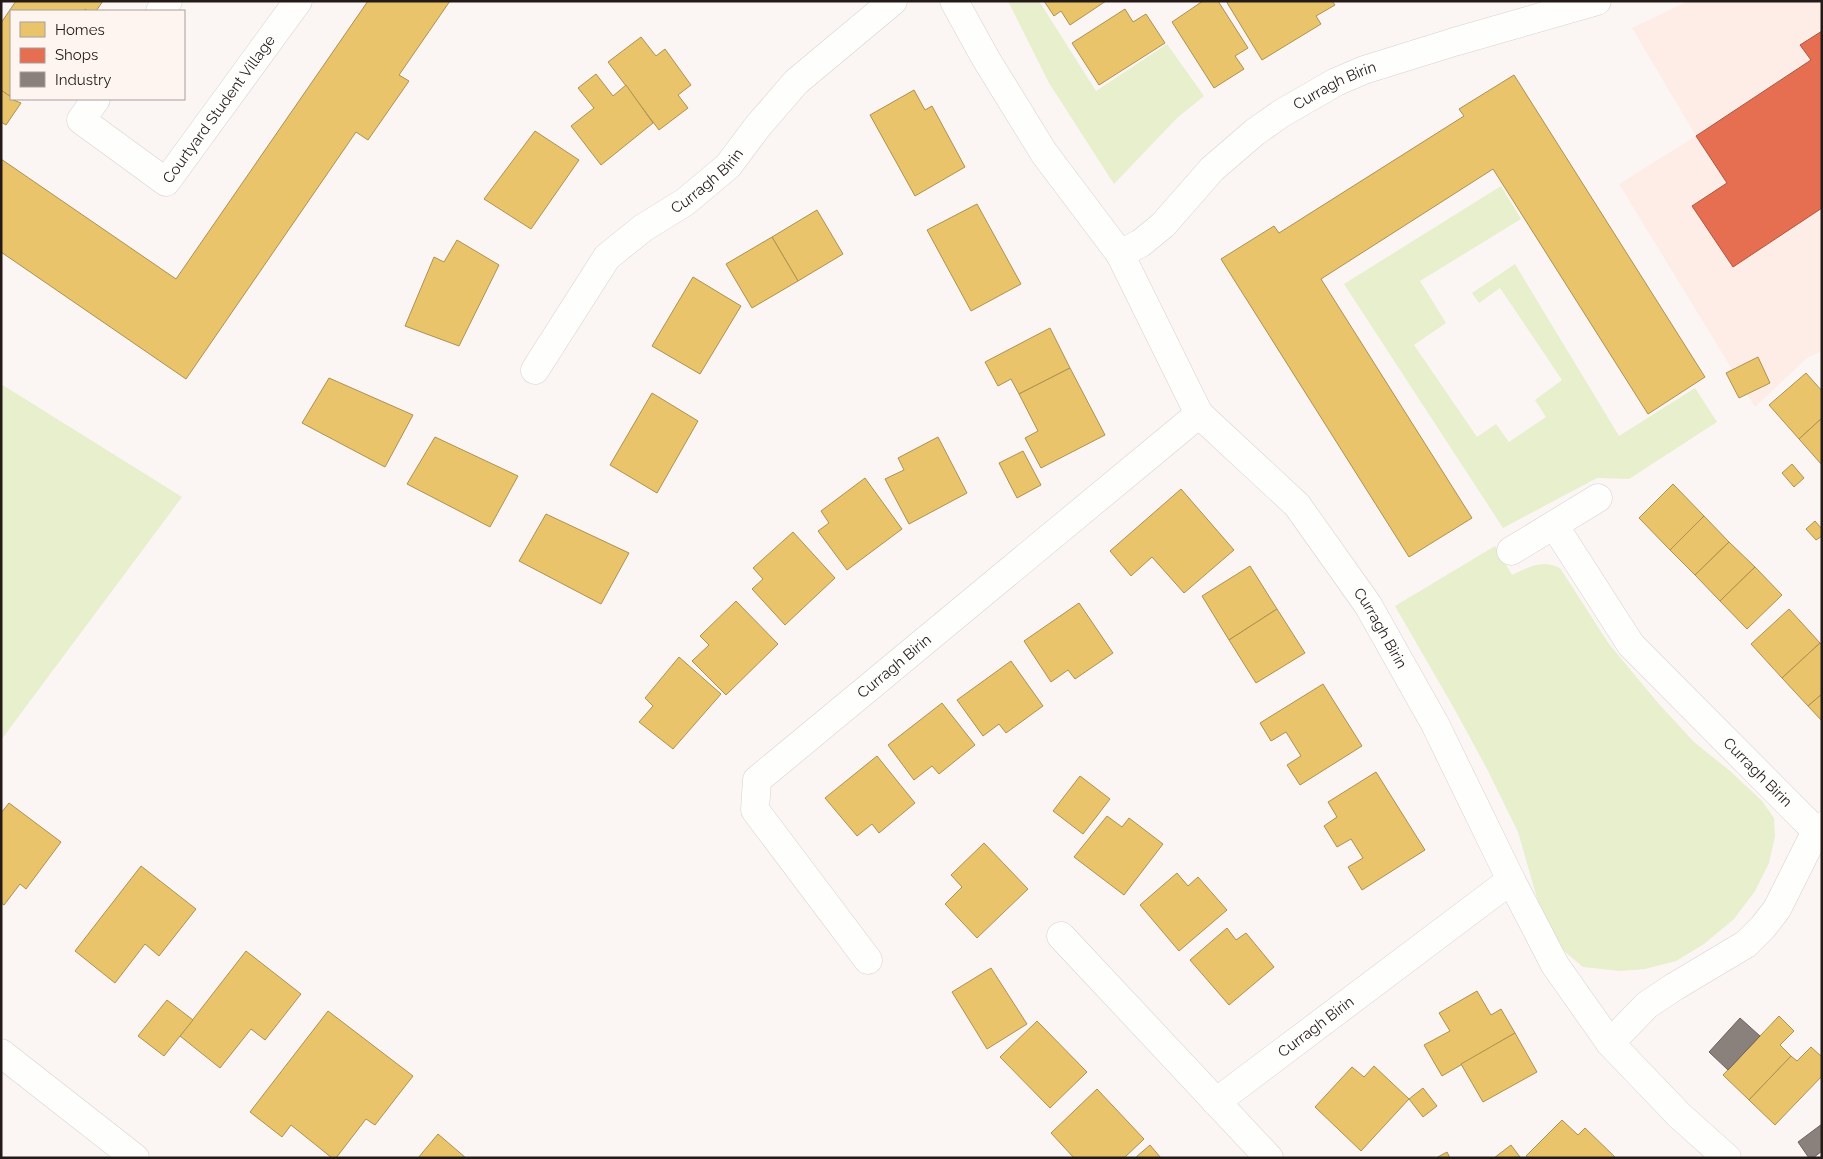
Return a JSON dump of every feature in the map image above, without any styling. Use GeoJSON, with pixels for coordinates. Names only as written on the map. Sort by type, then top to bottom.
{"type":"FeatureCollection","features":[{"type":"Feature","properties":{"kind":"street","name":"Courtyard Student Village"},"geometry":{"type":"LineString","coordinates":[[95,100],[81,120],[166,182],[298,1]]}},
{"type":"Feature","properties":{"kind":"street","name":"Curragh Birin"},"geometry":{"type":"LineString","coordinates":[[535,370],[607,257],[643,228],[685,202],[728,166],[758,126],[796,82],[893,1]]}},
{"type":"Feature","properties":{"kind":"street","name":"Curragh Birin"},"geometry":{"type":"LineString","coordinates":[[954,1],[986,59],[1044,153],[1120,254],[1199,414],[1297,505],[1368,605],[1434,724],[1555,965],[1610,1043],[1680,1116],[1727,1158]]}},
{"type":"Feature","properties":{"kind":"street","name":"Curragh Birin"},"geometry":{"type":"LineString","coordinates":[[1120,254],[1141,242],[1163,225],[1212,169],[1255,132],[1282,113],[1336,82],[1364,70],[1454,42],[1597,1]]}},
{"type":"Feature","properties":{"kind":"street","name":"Curragh Birin"},"geometry":{"type":"LineString","coordinates":[[868,960],[755,810],[757,780],[1199,414]]}},
{"type":"Feature","properties":{"kind":"street"},"geometry":{"type":"LineString","coordinates":[[1511,551],[1598,498]]}},
{"type":"Feature","properties":{"kind":"street","name":"Curragh Birin"},"geometry":{"type":"LineString","coordinates":[[1554,525],[1631,645],[1819,829],[1777,909],[1763,927],[1746,944],[1674,986],[1647,1005],[1610,1043]]}},
{"type":"Feature","properties":{"kind":"street","name":"Curragh Birin"},"geometry":{"type":"LineString","coordinates":[[1216,1102],[1511,880]]}},
{"type":"Feature","properties":{"kind":"street"},"geometry":{"type":"LineString","coordinates":[[1061,936],[1269,1158]]}},
{"type":"Feature","properties":{"kind":"street"},"geometry":{"type":"LineString","coordinates":[[1,1053],[135,1158]]}},
{"type":"Feature","properties":{"kind":"shaded area"},"geometry":{"type":"Polygon","coordinates":[[[1688,1],[1822,1],[1822,351],[1807,358],[1755,407],[1619,184],[1696,136],[1632,28],[1688,1]]]}},
{"type":"Feature","properties":{"kind":"green space"},"geometry":{"type":"Polygon","coordinates":[[[1008,1],[1039,1],[1096,91],[1167,44],[1204,96],[1177,118],[1114,184],[1049,83],[1008,1]]]}},
{"type":"Feature","properties":{"kind":"green space"},"geometry":{"type":"Polygon","coordinates":[[[1501,186],[1521,219],[1420,281],[1446,323],[1414,345],[1477,437],[1496,424],[1509,442],[1546,417],[1535,400],[1562,380],[1500,288],[1479,303],[1472,293],[1515,264],[1619,436],[1695,388],[1717,422],[1629,479],[1597,478],[1503,528],[1344,284],[1501,186]]]}},
{"type":"Feature","properties":{"kind":"green space"},"geometry":{"type":"Polygon","coordinates":[[[1,384],[182,497],[1,740],[1,384]]]}},
{"type":"Feature","properties":{"kind":"green space"},"geometry":{"type":"Polygon","coordinates":[[[1495,546],[1512,575],[1541,564],[1560,568],[1609,644],[1658,703],[1694,742],[1730,771],[1762,801],[1774,818],[1775,836],[1769,863],[1755,891],[1734,919],[1704,944],[1676,961],[1645,969],[1620,971],[1583,967],[1564,951],[1543,919],[1518,832],[1455,710],[1395,606],[1495,546]]]}},
{"type":"Feature","properties":{"kind":"building: Homes"},"geometry":{"type":"Polygon","coordinates":[[[16,1],[103,1],[97,10],[10,10],[10,96],[1,90],[1,23],[16,1]]]}},
{"type":"Feature","properties":{"kind":"building: Homes"},"geometry":{"type":"Polygon","coordinates":[[[368,1],[450,1],[399,75],[409,81],[368,140],[356,132],[186,379],[1,252],[1,159],[176,279],[368,1]]]}},
{"type":"Feature","properties":{"kind":"building: Homes"},"geometry":{"type":"Polygon","coordinates":[[[1044,1],[1106,1],[1070,25],[1061,11],[1054,16],[1044,1]]]}},
{"type":"Feature","properties":{"kind":"building: Homes"},"geometry":{"type":"Polygon","coordinates":[[[1203,1],[1218,1],[1248,48],[1235,56],[1244,69],[1214,88],[1172,22],[1203,1]]]}},
{"type":"Feature","properties":{"kind":"building: Homes"},"geometry":{"type":"Polygon","coordinates":[[[1226,1],[1332,1],[1335,5],[1316,16],[1321,24],[1262,60],[1226,1]]]}},
{"type":"Feature","properties":{"kind":"building: Homes"},"geometry":{"type":"Polygon","coordinates":[[[1125,9],[1133,22],[1146,14],[1165,43],[1099,85],[1072,43],[1125,9]]]}},
{"type":"Feature","properties":{"kind":"building: Homes"},"geometry":{"type":"Polygon","coordinates":[[[641,37],[656,56],[665,49],[691,85],[678,95],[688,108],[659,130],[608,62],[641,37]]]}},
{"type":"Feature","properties":{"kind":"building: Homes"},"geometry":{"type":"Polygon","coordinates":[[[596,74],[613,96],[626,85],[653,123],[601,165],[571,126],[594,108],[578,88],[596,74]]]}},
{"type":"Feature","properties":{"kind":"building: Homes"},"geometry":{"type":"Polygon","coordinates":[[[1514,75],[1705,377],[1648,414],[1493,169],[1321,279],[1472,518],[1409,557],[1221,259],[1274,226],[1279,233],[1464,116],[1459,109],[1514,75]]]}},
{"type":"Feature","properties":{"kind":"building: Homes"},"geometry":{"type":"Polygon","coordinates":[[[1,90],[10,96],[10,100],[21,103],[6,125],[1,122],[1,90]]]}},
{"type":"Feature","properties":{"kind":"building: Homes"},"geometry":{"type":"Polygon","coordinates":[[[914,90],[925,110],[932,106],[965,167],[915,196],[870,115],[914,90]]]}},
{"type":"Feature","properties":{"kind":"building: Homes"},"geometry":{"type":"Polygon","coordinates":[[[535,131],[579,160],[531,229],[484,199],[535,131]]]}},
{"type":"Feature","properties":{"kind":"building: Homes"},"geometry":{"type":"Polygon","coordinates":[[[977,204],[1021,284],[971,311],[927,230],[977,204]]]}},
{"type":"Feature","properties":{"kind":"building: Homes"},"geometry":{"type":"Polygon","coordinates":[[[817,210],[843,254],[798,281],[772,237],[817,210]]]}},
{"type":"Feature","properties":{"kind":"building: Homes"},"geometry":{"type":"Polygon","coordinates":[[[772,237],[798,281],[752,308],[726,264],[772,237]]]}},
{"type":"Feature","properties":{"kind":"building: Homes"},"geometry":{"type":"Polygon","coordinates":[[[457,240],[499,265],[459,346],[405,326],[434,257],[444,262],[457,240]]]}},
{"type":"Feature","properties":{"kind":"building: Homes"},"geometry":{"type":"Polygon","coordinates":[[[693,277],[741,306],[700,374],[652,346],[693,277]]]}},
{"type":"Feature","properties":{"kind":"building: Homes"},"geometry":{"type":"Polygon","coordinates":[[[1050,328],[1070,368],[1019,394],[1011,379],[998,386],[985,362],[1050,328]]]}},
{"type":"Feature","properties":{"kind":"building: Homes"},"geometry":{"type":"Polygon","coordinates":[[[1758,357],[1770,383],[1739,398],[1726,373],[1758,357]]]}},
{"type":"Feature","properties":{"kind":"building: Homes"},"geometry":{"type":"Polygon","coordinates":[[[1070,368],[1105,435],[1041,468],[1025,438],[1038,431],[1019,394],[1070,368]]]}},
{"type":"Feature","properties":{"kind":"building: Homes"},"geometry":{"type":"Polygon","coordinates":[[[1806,373],[1822,391],[1822,418],[1799,439],[1769,405],[1806,373]]]}},
{"type":"Feature","properties":{"kind":"building: Homes"},"geometry":{"type":"Polygon","coordinates":[[[329,378],[413,415],[385,467],[302,423],[329,378]]]}},
{"type":"Feature","properties":{"kind":"building: Homes"},"geometry":{"type":"Polygon","coordinates":[[[652,393],[698,421],[657,493],[610,465],[652,393]]]}},
{"type":"Feature","properties":{"kind":"building: Homes"},"geometry":{"type":"Polygon","coordinates":[[[1822,418],[1822,465],[1799,439],[1822,418]]]}},
{"type":"Feature","properties":{"kind":"building: Homes"},"geometry":{"type":"Polygon","coordinates":[[[435,437],[518,476],[490,527],[407,484],[435,437]]]}},
{"type":"Feature","properties":{"kind":"building: Homes"},"geometry":{"type":"Polygon","coordinates":[[[938,437],[967,493],[909,524],[885,479],[904,470],[898,458],[938,437]]]}},
{"type":"Feature","properties":{"kind":"building: Homes"},"geometry":{"type":"Polygon","coordinates":[[[1023,451],[1041,485],[1017,498],[999,463],[1023,451]]]}},
{"type":"Feature","properties":{"kind":"building: Homes"},"geometry":{"type":"Polygon","coordinates":[[[1792,464],[1804,478],[1794,487],[1782,473],[1792,464]]]}},
{"type":"Feature","properties":{"kind":"building: Homes"},"geometry":{"type":"Polygon","coordinates":[[[865,478],[902,529],[847,570],[818,531],[829,523],[821,511],[865,478]]]}},
{"type":"Feature","properties":{"kind":"building: Homes"},"geometry":{"type":"Polygon","coordinates":[[[1673,484],[1704,516],[1670,550],[1639,518],[1673,484]]]}},
{"type":"Feature","properties":{"kind":"building: Homes"},"geometry":{"type":"Polygon","coordinates":[[[1181,489],[1234,550],[1184,593],[1152,557],[1131,576],[1110,551],[1181,489]]]}},
{"type":"Feature","properties":{"kind":"building: Homes"},"geometry":{"type":"Polygon","coordinates":[[[546,514],[629,553],[601,604],[519,561],[546,514]]]}},
{"type":"Feature","properties":{"kind":"building: Homes"},"geometry":{"type":"Polygon","coordinates":[[[1704,516],[1729,542],[1695,575],[1670,550],[1704,516]]]}},
{"type":"Feature","properties":{"kind":"building: Homes"},"geometry":{"type":"Polygon","coordinates":[[[1815,521],[1822,529],[1822,536],[1816,540],[1806,529],[1815,521]]]}},
{"type":"Feature","properties":{"kind":"building: Homes"},"geometry":{"type":"Polygon","coordinates":[[[793,532],[835,578],[785,625],[752,589],[763,579],[753,568],[793,532]]]}},
{"type":"Feature","properties":{"kind":"building: Homes"},"geometry":{"type":"Polygon","coordinates":[[[1729,542],[1755,567],[1720,601],[1695,575],[1729,542]]]}},
{"type":"Feature","properties":{"kind":"building: Homes"},"geometry":{"type":"Polygon","coordinates":[[[1250,566],[1277,609],[1229,640],[1202,596],[1250,566]]]}},
{"type":"Feature","properties":{"kind":"building: Homes"},"geometry":{"type":"Polygon","coordinates":[[[1755,567],[1782,595],[1747,629],[1720,601],[1755,567]]]}},
{"type":"Feature","properties":{"kind":"building: Homes"},"geometry":{"type":"Polygon","coordinates":[[[736,601],[778,644],[726,695],[692,661],[709,645],[700,636],[736,601]]]}},
{"type":"Feature","properties":{"kind":"building: Homes"},"geometry":{"type":"Polygon","coordinates":[[[1079,603],[1113,653],[1075,679],[1068,670],[1051,682],[1024,641],[1079,603]]]}},
{"type":"Feature","properties":{"kind":"building: Homes"},"geometry":{"type":"Polygon","coordinates":[[[1277,609],[1305,653],[1256,683],[1229,640],[1277,609]]]}},
{"type":"Feature","properties":{"kind":"building: Homes"},"geometry":{"type":"Polygon","coordinates":[[[1789,609],[1820,643],[1782,678],[1751,644],[1789,609]]]}},
{"type":"Feature","properties":{"kind":"building: Homes"},"geometry":{"type":"Polygon","coordinates":[[[1820,643],[1822,645],[1822,694],[1808,706],[1782,678],[1820,643]]]}},
{"type":"Feature","properties":{"kind":"building: Homes"},"geometry":{"type":"Polygon","coordinates":[[[679,657],[721,694],[673,749],[639,722],[653,706],[645,698],[679,657]]]}},
{"type":"Feature","properties":{"kind":"building: Homes"},"geometry":{"type":"Polygon","coordinates":[[[1011,661],[1043,706],[1006,733],[999,724],[983,736],[957,700],[1011,661]]]}},
{"type":"Feature","properties":{"kind":"building: Homes"},"geometry":{"type":"Polygon","coordinates":[[[1323,684],[1362,746],[1300,785],[1287,765],[1301,756],[1286,732],[1271,741],[1260,723],[1323,684]]]}},
{"type":"Feature","properties":{"kind":"building: Homes"},"geometry":{"type":"Polygon","coordinates":[[[1822,694],[1822,721],[1808,706],[1822,694]]]}},
{"type":"Feature","properties":{"kind":"building: Homes"},"geometry":{"type":"Polygon","coordinates":[[[942,703],[975,745],[939,774],[932,766],[914,780],[888,745],[942,703]]]}},
{"type":"Feature","properties":{"kind":"building: Homes"},"geometry":{"type":"Polygon","coordinates":[[[877,756],[915,803],[879,833],[872,824],[857,836],[825,798],[877,756]]]}},
{"type":"Feature","properties":{"kind":"building: Homes"},"geometry":{"type":"Polygon","coordinates":[[[1376,772],[1425,850],[1362,890],[1348,867],[1363,858],[1351,839],[1337,847],[1324,826],[1337,817],[1328,802],[1376,772]]]}},
{"type":"Feature","properties":{"kind":"building: Homes"},"geometry":{"type":"Polygon","coordinates":[[[1080,776],[1110,799],[1083,834],[1053,811],[1080,776]]]}},
{"type":"Feature","properties":{"kind":"building: Homes"},"geometry":{"type":"Polygon","coordinates":[[[9,803],[61,842],[26,889],[20,884],[4,905],[1,903],[1,813],[9,803]]]}},
{"type":"Feature","properties":{"kind":"building: Homes"},"geometry":{"type":"Polygon","coordinates":[[[1107,816],[1122,827],[1129,818],[1163,844],[1124,895],[1074,857],[1107,816]]]}},
{"type":"Feature","properties":{"kind":"building: Homes"},"geometry":{"type":"Polygon","coordinates":[[[984,843],[1028,889],[977,938],[945,904],[962,887],[951,875],[984,843]]]}},
{"type":"Feature","properties":{"kind":"building: Homes"},"geometry":{"type":"Polygon","coordinates":[[[141,866],[196,909],[159,956],[145,944],[115,983],[75,951],[141,866]]]}},
{"type":"Feature","properties":{"kind":"building: Homes"},"geometry":{"type":"Polygon","coordinates":[[[1177,873],[1188,886],[1198,877],[1227,910],[1179,951],[1140,905],[1177,873]]]}},
{"type":"Feature","properties":{"kind":"building: Homes"},"geometry":{"type":"Polygon","coordinates":[[[1227,928],[1236,940],[1246,933],[1274,967],[1229,1005],[1190,960],[1227,928]]]}},
{"type":"Feature","properties":{"kind":"building: Homes"},"geometry":{"type":"Polygon","coordinates":[[[246,951],[301,994],[265,1040],[251,1029],[220,1068],[180,1036],[246,951]]]}},
{"type":"Feature","properties":{"kind":"building: Homes"},"geometry":{"type":"Polygon","coordinates":[[[991,968],[1027,1024],[987,1049],[952,992],[991,968]]]}},
{"type":"Feature","properties":{"kind":"building: Homes"},"geometry":{"type":"Polygon","coordinates":[[[1477,991],[1491,1015],[1501,1009],[1515,1033],[1442,1076],[1424,1045],[1450,1031],[1439,1013],[1477,991]]]}},
{"type":"Feature","properties":{"kind":"building: Homes"},"geometry":{"type":"Polygon","coordinates":[[[167,1000],[193,1020],[164,1056],[138,1036],[167,1000]]]}},
{"type":"Feature","properties":{"kind":"building: Homes"},"geometry":{"type":"Polygon","coordinates":[[[328,1011],[413,1076],[375,1125],[366,1119],[336,1158],[332,1158],[291,1125],[282,1137],[250,1112],[328,1011]]]}},
{"type":"Feature","properties":{"kind":"building: Homes"},"geometry":{"type":"Polygon","coordinates":[[[1779,1016],[1794,1031],[1780,1045],[1791,1056],[1749,1100],[1723,1075],[1779,1016]]]}},
{"type":"Feature","properties":{"kind":"building: Homes"},"geometry":{"type":"Polygon","coordinates":[[[1037,1021],[1087,1072],[1050,1108],[1000,1057],[1037,1021]]]}},
{"type":"Feature","properties":{"kind":"building: Homes"},"geometry":{"type":"Polygon","coordinates":[[[1515,1033],[1537,1072],[1483,1102],[1461,1064],[1515,1033]]]}},
{"type":"Feature","properties":{"kind":"building: Homes"},"geometry":{"type":"Polygon","coordinates":[[[1811,1047],[1822,1057],[1822,1076],[1775,1125],[1749,1100],[1791,1056],[1797,1061],[1811,1047]]]}},
{"type":"Feature","properties":{"kind":"building: Homes"},"geometry":{"type":"Polygon","coordinates":[[[1374,1066],[1409,1099],[1361,1151],[1315,1107],[1352,1067],[1364,1077],[1374,1066]]]}},
{"type":"Feature","properties":{"kind":"building: Homes"},"geometry":{"type":"Polygon","coordinates":[[[1423,1088],[1437,1106],[1423,1117],[1409,1099],[1423,1088]]]}},
{"type":"Feature","properties":{"kind":"building: Homes"},"geometry":{"type":"Polygon","coordinates":[[[1097,1089],[1144,1139],[1124,1158],[1074,1158],[1051,1133],[1097,1089]]]}},
{"type":"Feature","properties":{"kind":"building: Homes"},"geometry":{"type":"Polygon","coordinates":[[[1562,1120],[1578,1135],[1585,1128],[1616,1158],[1528,1158],[1526,1156],[1562,1120]]]}},
{"type":"Feature","properties":{"kind":"building: Homes"},"geometry":{"type":"Polygon","coordinates":[[[438,1134],[466,1158],[418,1158],[438,1134]]]}},
{"type":"Feature","properties":{"kind":"building: Homes"},"geometry":{"type":"Polygon","coordinates":[[[1150,1145],[1161,1158],[1135,1158],[1150,1145]]]}},
{"type":"Feature","properties":{"kind":"building: Homes"},"geometry":{"type":"Polygon","coordinates":[[[1511,1145],[1520,1157],[1494,1158],[1511,1145]]]}},
{"type":"Feature","properties":{"kind":"building: Homes"},"geometry":{"type":"Polygon","coordinates":[[[1447,1152],[1450,1158],[1436,1158],[1447,1152]]]}},
{"type":"Feature","properties":{"kind":"building: Shops"},"geometry":{"type":"Polygon","coordinates":[[[1822,31],[1822,208],[1733,267],[1692,206],[1727,183],[1696,136],[1811,60],[1800,45],[1822,31]]]}},
{"type":"Feature","properties":{"kind":"building: Industry"},"geometry":{"type":"Polygon","coordinates":[[[1740,1018],[1760,1036],[1728,1070],[1709,1052],[1740,1018]]]}},
{"type":"Feature","properties":{"kind":"building: Industry"},"geometry":{"type":"Polygon","coordinates":[[[1822,1124],[1822,1151],[1813,1158],[1809,1158],[1798,1142],[1822,1124]]]}}]}
